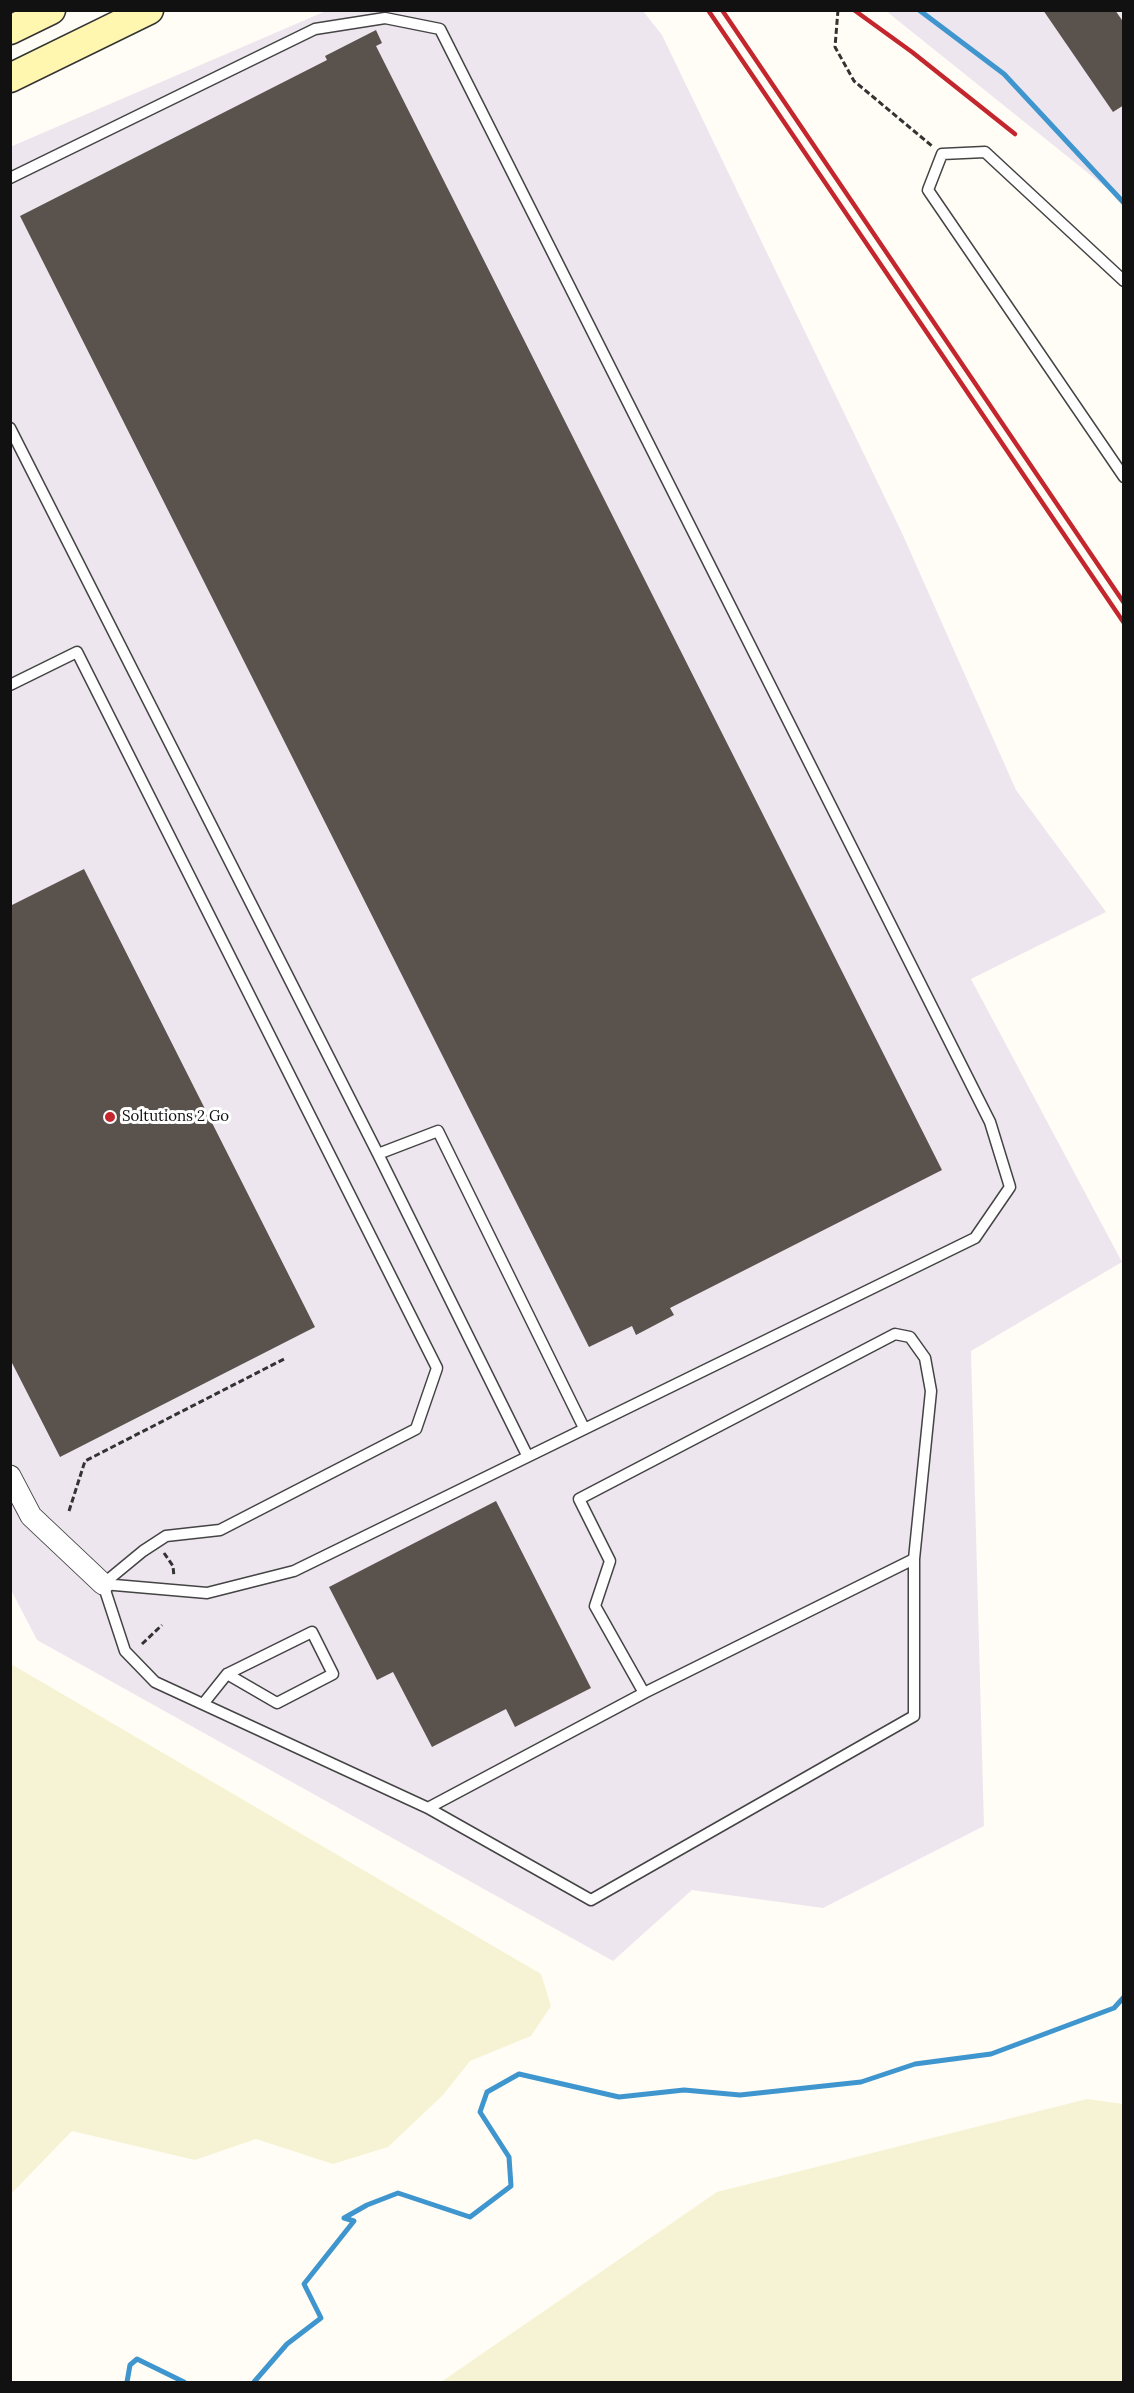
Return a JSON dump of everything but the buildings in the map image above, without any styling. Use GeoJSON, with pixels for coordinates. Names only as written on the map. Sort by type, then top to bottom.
{"type":"FeatureCollection","features":[{"type":"Feature","properties":{"kind":"main road"},"geometry":{"type":"LineString","coordinates":[[10,30],[51,10]]}},
{"type":"Feature","properties":{"kind":"main road"},"geometry":{"type":"LineString","coordinates":[[10,78],[149,10]]}},
{"type":"Feature","properties":{"kind":"street"},"geometry":{"type":"LineString","coordinates":[[10,1476],[31,1516],[103,1584]]}},
{"type":"Feature","properties":{"kind":"lane"},"geometry":{"type":"LineString","coordinates":[[10,178],[315,29],[385,18],[440,29],[990,1122],[1010,1186],[975,1238],[527,1455],[294,1571],[207,1593],[103,1584]]}},
{"type":"Feature","properties":{"kind":"lane"},"geometry":{"type":"LineString","coordinates":[[1124,281],[986,152],[942,154],[928,190],[1124,477]]}},
{"type":"Feature","properties":{"kind":"lane"},"geometry":{"type":"LineString","coordinates":[[10,428],[378,1154],[527,1455]]}},
{"type":"Feature","properties":{"kind":"lane"},"geometry":{"type":"LineString","coordinates":[[10,685],[77,652],[437,1368],[416,1429],[220,1530],[166,1536],[143,1551],[103,1584]]}},
{"type":"Feature","properties":{"kind":"lane"},"geometry":{"type":"LineString","coordinates":[[378,1154],[438,1131],[584,1428]]}},
{"type":"Feature","properties":{"kind":"lane"},"geometry":{"type":"LineString","coordinates":[[103,1584],[125,1651],[155,1682],[429,1808],[591,1900],[914,1716],[914,1559],[931,1391],[925,1358],[910,1337],[895,1334],[579,1499],[610,1561],[595,1606],[644,1693]]}},
{"type":"Feature","properties":{"kind":"lane"},"geometry":{"type":"LineString","coordinates":[[429,1808],[644,1693],[914,1559]]}},
{"type":"Feature","properties":{"kind":"lane"},"geometry":{"type":"LineString","coordinates":[[202,1704],[227,1674],[312,1632],[333,1674],[277,1703],[227,1674]]}},
{"type":"Feature","properties":{"kind":"path"},"geometry":{"type":"LineString","coordinates":[[838,10],[835,47],[854,81],[942,154]]}},
{"type":"Feature","properties":{"kind":"path"},"geometry":{"type":"LineString","coordinates":[[69,1510],[85,1461],[286,1358]]}},
{"type":"Feature","properties":{"kind":"path"},"geometry":{"type":"LineString","coordinates":[[163,1552],[173,1566],[175,1582]]}},
{"type":"Feature","properties":{"kind":"path"},"geometry":{"type":"LineString","coordinates":[[142,1644],[162,1625]]}},
{"type":"Feature","properties":{"kind":"shaded area"},"geometry":{"type":"Polygon","coordinates":[[[326,11],[643,11],[662,35],[902,533],[1016,790],[1106,912],[971,979],[1122,1262],[971,1351],[984,1826],[823,1908],[692,1890],[613,1961],[37,1640],[10,1588],[10,147],[326,11]]]}},
{"type":"Feature","properties":{"kind":"shaded area"},"geometry":{"type":"Polygon","coordinates":[[[886,11],[1123,11],[1123,201],[886,11]]]}},
{"type":"Feature","properties":{"kind":"shaded area"},"geometry":{"type":"Polygon","coordinates":[[[11,1664],[541,1974],[551,2006],[531,2036],[470,2061],[443,2095],[388,2147],[333,2164],[256,2139],[195,2160],[72,2131],[11,2194],[11,1664]]]}},
{"type":"Feature","properties":{"kind":"shaded area"},"geometry":{"type":"Polygon","coordinates":[[[1087,2099],[1123,2104],[1123,2382],[441,2382],[717,2192],[1087,2099]]]}},
{"type":"Feature","properties":{"kind":"waterway"},"geometry":{"type":"LineString","coordinates":[[919,10],[1004,74],[1124,203]]}},
{"type":"Feature","properties":{"kind":"waterway"},"geometry":{"type":"LineString","coordinates":[[254,2382],[287,2344],[321,2318],[304,2284],[354,2221],[344,2218],[367,2205],[398,2193],[470,2217],[511,2186],[509,2157],[480,2112],[487,2092],[519,2074],[619,2097],[684,2090],[740,2095],[861,2082],[915,2064],[991,2054],[1114,2008],[1124,1997]]}},
{"type":"Feature","properties":{"kind":"waterway"},"geometry":{"type":"LineString","coordinates":[[127,2382],[130,2365],[137,2359],[184,2382]]}},
{"type":"Feature","properties":{"kind":"railway"},"geometry":{"type":"LineString","coordinates":[[708,10],[1124,623]]}},
{"type":"Feature","properties":{"kind":"railway"},"geometry":{"type":"LineString","coordinates":[[722,10],[1124,603]]}},
{"type":"Feature","properties":{"kind":"railway"},"geometry":{"type":"LineString","coordinates":[[854,10],[912,52],[1015,134]]}},
{"type":"Feature","properties":{"kind":"place","name":"Soltutions 2 Go"},"geometry":{"type":"Point","coordinates":[110,1117]}}]}
